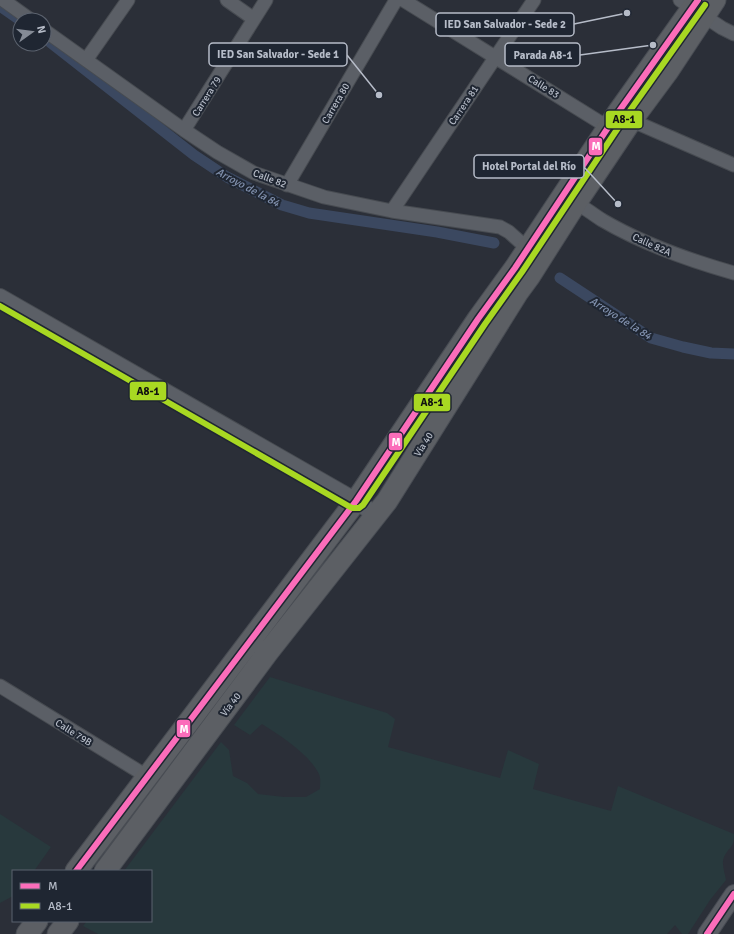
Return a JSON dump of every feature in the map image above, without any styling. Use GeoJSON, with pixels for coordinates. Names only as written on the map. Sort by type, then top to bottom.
{"type":"FeatureCollection","features":[{"type":"Feature","properties":{"kind":"highway","name":"Vía 40"},"geometry":{"type":"LineString","coordinates":[[106,870],[263,659],[387,501],[518,292],[576,203],[620,125],[698,5]]}},
{"type":"Feature","properties":{"kind":"highway","name":"Vía 40"},"geometry":{"type":"LineString","coordinates":[[77,870],[356,501],[478,319],[528,248],[620,125]]}},
{"type":"Feature","properties":{"kind":"highway"},"geometry":{"type":"LineString","coordinates":[[245,648],[263,659]]}},
{"type":"Feature","properties":{"kind":"highway"},"geometry":{"type":"LineString","coordinates":[[28,934],[37,922]]}},
{"type":"Feature","properties":{"kind":"highway"},"geometry":{"type":"LineString","coordinates":[[58,934],[67,922]]}},
{"type":"Feature","properties":{"kind":"main road"},"geometry":{"type":"LineString","coordinates":[[707,934],[734,894]]}},
{"type":"Feature","properties":{"kind":"main road"},"geometry":{"type":"LineString","coordinates":[[720,934],[734,914]]}},
{"type":"Feature","properties":{"kind":"street"},"geometry":{"type":"LineString","coordinates":[[3,0],[19,12]]}},
{"type":"Feature","properties":{"kind":"street"},"geometry":{"type":"LineString","coordinates":[[86,60],[128,0]]}},
{"type":"Feature","properties":{"kind":"street"},"geometry":{"type":"LineString","coordinates":[[227,0],[254,18]]}},
{"type":"Feature","properties":{"kind":"street","name":"Carrera 79"},"geometry":{"type":"LineString","coordinates":[[184,130],[266,0]]}},
{"type":"Feature","properties":{"kind":"street","name":"Carrera 80"},"geometry":{"type":"LineString","coordinates":[[287,185],[396,0]]}},
{"type":"Feature","properties":{"kind":"street","name":"Calle 83"},"geometry":{"type":"LineString","coordinates":[[403,0],[495,56],[620,125],[734,165]]}},
{"type":"Feature","properties":{"kind":"street","name":"Carrera 81"},"geometry":{"type":"LineString","coordinates":[[392,211],[534,0]]}},
{"type":"Feature","properties":{"kind":"street"},"geometry":{"type":"LineString","coordinates":[[698,5],[734,34]]}},
{"type":"Feature","properties":{"kind":"street","name":"Calle 82"},"geometry":{"type":"LineString","coordinates":[[52,36],[184,130],[217,152],[254,173],[324,197],[392,211],[500,228],[509,232],[528,248]]}},
{"type":"Feature","properties":{"kind":"street","name":"Calle 82A"},"geometry":{"type":"LineString","coordinates":[[576,203],[602,220],[649,244],[700,263],[734,273]]}},
{"type":"Feature","properties":{"kind":"street"},"geometry":{"type":"LineString","coordinates":[[0,297],[356,501],[376,515]]}},
{"type":"Feature","properties":{"kind":"street","name":"Calle 79B"},"geometry":{"type":"LineString","coordinates":[[0,686],[148,777]]}},
{"type":"Feature","properties":{"kind":"shaded area"},"geometry":{"type":"Polygon","coordinates":[[[270,677],[387,713],[395,719],[388,747],[500,778],[508,750],[539,764],[533,789],[611,811],[618,786],[734,834],[732,845],[723,860],[726,880],[710,900],[688,934],[682,934],[675,925],[667,934],[98,934],[83,926],[86,922],[152,922],[152,870],[125,870],[221,742],[229,750],[233,776],[247,783],[258,794],[284,797],[306,797],[320,789],[320,776],[309,759],[286,740],[262,724],[250,735],[234,725],[270,677]]]}},
{"type":"Feature","properties":{"kind":"shaded area"},"geometry":{"type":"Polygon","coordinates":[[[0,814],[51,847],[35,870],[12,870],[12,897],[0,903],[0,814]]]}},
{"type":"Feature","properties":{"kind":"waterway","name":"Arroyo de la 84"},"geometry":{"type":"LineString","coordinates":[[0,6],[12,14]]}},
{"type":"Feature","properties":{"kind":"waterway","name":"Arroyo de la 84"},"geometry":{"type":"LineString","coordinates":[[52,44],[194,155],[227,177],[282,205],[309,213],[437,232],[494,243]]}},
{"type":"Feature","properties":{"kind":"waterway","name":"Arroyo de la 84"},"geometry":{"type":"LineString","coordinates":[[560,278],[651,338],[711,353],[734,354]]}},
{"type":"Feature","properties":{"kind":"transit line","name":"M"},"geometry":{"type":"LineString","coordinates":[[77,870],[356,501],[478,319],[515,268],[617,114],[698,0]]}},
{"type":"Feature","properties":{"kind":"transit line","name":"A8-1"},"geometry":{"type":"LineString","coordinates":[[0,306],[352,508],[359,508],[363,505],[485,324],[522,272],[624,119],[705,5]]}},
{"type":"Feature","properties":{"kind":"transit line","name":"M"},"geometry":{"type":"LineString","coordinates":[[707,934],[734,894]]}},
{"type":"Feature","properties":{"kind":"place","name":"IED San Salvador - Sede 2"},"geometry":{"type":"Point","coordinates":[627,13]}},
{"type":"Feature","properties":{"kind":"place","name":"Parada A8-1"},"geometry":{"type":"Point","coordinates":[653,45]}},
{"type":"Feature","properties":{"kind":"place","name":"IED San Salvador - Sede 1"},"geometry":{"type":"Point","coordinates":[379,95]}},
{"type":"Feature","properties":{"kind":"place","name":"Hotel Portal del Río"},"geometry":{"type":"Point","coordinates":[618,204]}}]}
